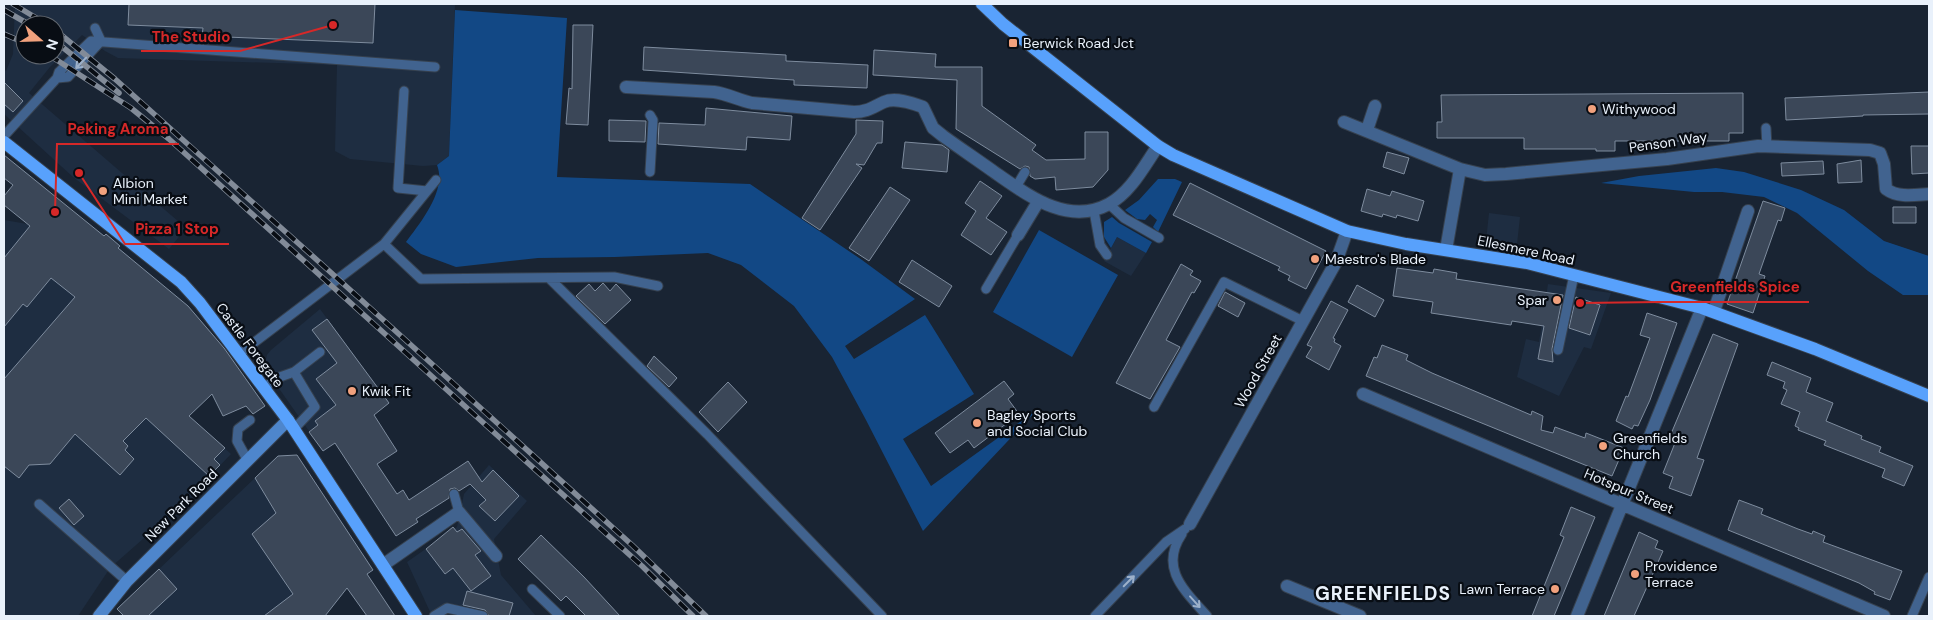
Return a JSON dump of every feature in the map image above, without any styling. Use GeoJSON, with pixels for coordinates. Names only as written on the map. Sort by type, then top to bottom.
{"type":"FeatureCollection","features":[{"type":"Feature","properties":{"kind":"main road","name":"Ellesmere Road"},"geometry":{"type":"LineString","coordinates":[[982,4],[1003,24],[1158,146],[1174,156],[1347,232],[1406,244],[1527,263],[1708,310],[1815,349],[1929,396]]}},
{"type":"Feature","properties":{"kind":"main road","name":"Castle Foregate"},"geometry":{"type":"LineString","coordinates":[[4,142],[181,282],[200,303],[291,424],[416,616]]}},
{"type":"Feature","properties":{"kind":"street"},"geometry":{"type":"LineString","coordinates":[[626,87],[714,92],[728,94],[752,103],[854,112],[865,112],[885,102],[895,100],[913,103],[923,108],[933,128],[938,132],[1038,202],[1064,210],[1094,210],[1109,204],[1134,180],[1158,146]]}},
{"type":"Feature","properties":{"kind":"street"},"geometry":{"type":"LineString","coordinates":[[1367,130],[1375,106]]}},
{"type":"Feature","properties":{"kind":"street","name":"Penson Way"},"geometry":{"type":"LineString","coordinates":[[1344,122],[1460,169],[1485,175],[1667,159],[1742,147],[1870,150],[1880,153],[1884,164],[1886,189],[1892,194],[1929,194]]}},
{"type":"Feature","properties":{"kind":"street"},"geometry":{"type":"LineString","coordinates":[[1446,250],[1460,169]]}},
{"type":"Feature","properties":{"kind":"street"},"geometry":{"type":"LineString","coordinates":[[1018,235],[1038,202]]}},
{"type":"Feature","properties":{"kind":"street"},"geometry":{"type":"LineString","coordinates":[[1577,616],[1708,310],[1748,211]]}},
{"type":"Feature","properties":{"kind":"street","name":"Wood Street"},"geometry":{"type":"LineString","coordinates":[[1188,526],[1336,262],[1347,232]]}},
{"type":"Feature","properties":{"kind":"street","name":"Hotspur Street"},"geometry":{"type":"LineString","coordinates":[[1363,394],[1884,616]]}},
{"type":"Feature","properties":{"kind":"street","name":"New Park Road"},"geometry":{"type":"LineString","coordinates":[[100,616],[127,581],[248,461],[291,424]]}},
{"type":"Feature","properties":{"kind":"street"},"geometry":{"type":"LineString","coordinates":[[384,566],[459,512],[496,556]]}},
{"type":"Feature","properties":{"kind":"street"},"geometry":{"type":"LineString","coordinates":[[1287,586],[1360,616]]}},
{"type":"Feature","properties":{"kind":"lane"},"geometry":{"type":"LineString","coordinates":[[95,28],[101,41]]}},
{"type":"Feature","properties":{"kind":"lane"},"geometry":{"type":"LineString","coordinates":[[4,136],[57,78],[58,72],[91,41],[435,67]]}},
{"type":"Feature","properties":{"kind":"lane"},"geometry":{"type":"LineString","coordinates":[[404,92],[398,188],[427,192]]}},
{"type":"Feature","properties":{"kind":"lane"},"geometry":{"type":"LineString","coordinates":[[650,115],[653,120],[650,172]]}},
{"type":"Feature","properties":{"kind":"lane"},"geometry":{"type":"LineString","coordinates":[[1766,128],[1767,147]]}},
{"type":"Feature","properties":{"kind":"lane"},"geometry":{"type":"LineString","coordinates":[[1016,187],[1025,172]]}},
{"type":"Feature","properties":{"kind":"lane"},"geometry":{"type":"LineString","coordinates":[[239,354],[384,244],[436,180]]}},
{"type":"Feature","properties":{"kind":"lane"},"geometry":{"type":"LineString","coordinates":[[1109,204],[1124,218],[1159,238]]}},
{"type":"Feature","properties":{"kind":"lane"},"geometry":{"type":"LineString","coordinates":[[1094,210],[1100,245],[1108,255]]}},
{"type":"Feature","properties":{"kind":"lane"},"geometry":{"type":"LineString","coordinates":[[986,289],[1018,235]]}},
{"type":"Feature","properties":{"kind":"lane"},"geometry":{"type":"LineString","coordinates":[[384,244],[421,279],[550,280],[614,278],[658,286]]}},
{"type":"Feature","properties":{"kind":"lane"},"geometry":{"type":"LineString","coordinates":[[1558,350],[1574,275]]}},
{"type":"Feature","properties":{"kind":"lane"},"geometry":{"type":"LineString","coordinates":[[550,280],[707,434],[882,616]]}},
{"type":"Feature","properties":{"kind":"lane"},"geometry":{"type":"LineString","coordinates":[[1154,407],[1224,282],[1303,321]]}},
{"type":"Feature","properties":{"kind":"lane"},"geometry":{"type":"LineString","coordinates":[[264,388],[277,378],[294,372],[320,352]]}},
{"type":"Feature","properties":{"kind":"lane"},"geometry":{"type":"LineString","coordinates":[[291,424],[315,407],[294,372]]}},
{"type":"Feature","properties":{"kind":"lane"},"geometry":{"type":"LineString","coordinates":[[248,461],[238,441],[238,429],[250,420]]}},
{"type":"Feature","properties":{"kind":"lane"},"geometry":{"type":"LineString","coordinates":[[454,494],[459,512]]}},
{"type":"Feature","properties":{"kind":"lane"},"geometry":{"type":"LineString","coordinates":[[39,504],[127,581]]}},
{"type":"Feature","properties":{"kind":"lane"},"geometry":{"type":"LineString","coordinates":[[1095,616],[1166,542],[1188,526]]}},
{"type":"Feature","properties":{"kind":"lane"},"geometry":{"type":"LineString","coordinates":[[1188,526],[1176,543],[1171,564],[1189,596],[1207,616]]}},
{"type":"Feature","properties":{"kind":"lane"},"geometry":{"type":"LineString","coordinates":[[1912,616],[1929,576]]}},
{"type":"Feature","properties":{"kind":"lane"},"geometry":{"type":"LineString","coordinates":[[532,589],[560,616]]}},
{"type":"Feature","properties":{"kind":"lane"},"geometry":{"type":"LineString","coordinates":[[434,616],[446,613],[447,608],[483,616]]}},
{"type":"Feature","properties":{"kind":"shaded area"},"geometry":{"type":"Polygon","coordinates":[[[15,4],[455,4],[449,156],[437,165],[423,166],[350,159],[335,151],[337,65],[118,58],[82,35],[65,52],[65,15],[15,15],[15,65],[52,65],[29,93],[186,228],[169,249],[73,177],[4,114],[4,69],[6,71],[13,54],[15,4]]]}},
{"type":"Feature","properties":{"kind":"shaded area"},"geometry":{"type":"Polygon","coordinates":[[[455,10],[567,18],[557,177],[750,184],[862,260],[915,299],[845,346],[854,359],[925,315],[974,394],[903,439],[931,486],[1038,409],[923,531],[832,357],[794,306],[741,265],[708,253],[538,258],[456,267],[421,254],[406,242],[436,195],[439,175],[437,165],[449,156],[455,10]]]}},
{"type":"Feature","properties":{"kind":"shaded area"},"geometry":{"type":"Polygon","coordinates":[[[1716,168],[1744,172],[1801,190],[1844,210],[1884,241],[1929,256],[1929,295],[1903,295],[1868,271],[1797,213],[1764,197],[1601,183],[1639,176],[1716,168]]]}},
{"type":"Feature","properties":{"kind":"shaded area"},"geometry":{"type":"Polygon","coordinates":[[[1158,179],[1175,179],[1182,182],[1158,232],[1153,227],[1157,220],[1150,214],[1145,220],[1137,219],[1125,210],[1139,200],[1158,179]]]}},
{"type":"Feature","properties":{"kind":"shaded area"},"geometry":{"type":"Polygon","coordinates":[[[1489,213],[1520,217],[1517,244],[1486,241],[1489,213]]]}},
{"type":"Feature","properties":{"kind":"shaded area"},"geometry":{"type":"Polygon","coordinates":[[[1112,217],[1152,242],[1146,253],[1117,237],[1111,248],[1104,237],[1104,222],[1112,217]]]}},
{"type":"Feature","properties":{"kind":"shaded area"},"geometry":{"type":"Polygon","coordinates":[[[4,220],[104,237],[106,234],[120,246],[118,249],[188,306],[236,362],[220,385],[189,416],[231,454],[186,501],[110,568],[78,616],[4,616],[4,220]]]}},
{"type":"Feature","properties":{"kind":"shaded area"},"geometry":{"type":"Polygon","coordinates":[[[1039,230],[1118,275],[1072,357],[993,312],[1039,230]]]}},
{"type":"Feature","properties":{"kind":"shaded area"},"geometry":{"type":"Polygon","coordinates":[[[1117,237],[1146,253],[1131,276],[1104,261],[1117,237]]]}},
{"type":"Feature","properties":{"kind":"shaded area"},"geometry":{"type":"Polygon","coordinates":[[[1548,284],[1611,293],[1591,349],[1584,347],[1559,396],[1517,377],[1526,339],[1539,342],[1548,284]]]}},
{"type":"Feature","properties":{"kind":"shaded area"},"geometry":{"type":"Polygon","coordinates":[[[320,309],[389,403],[323,451],[266,370],[265,365],[267,355],[271,350],[320,309]]]}},
{"type":"Feature","properties":{"kind":"shaded area"},"geometry":{"type":"Polygon","coordinates":[[[297,455],[373,570],[347,588],[325,616],[124,616],[117,609],[278,456],[297,455]]]}},
{"type":"Feature","properties":{"kind":"shaded area"},"geometry":{"type":"Polygon","coordinates":[[[489,465],[527,501],[494,539],[501,575],[536,616],[432,616],[407,562],[457,527],[464,494],[489,465]]]}},
{"type":"Feature","properties":{"kind":"building"},"geometry":{"type":"Polygon","coordinates":[[[129,4],[375,4],[373,43],[202,36],[203,28],[128,25],[129,4]]]}},
{"type":"Feature","properties":{"kind":"building"},"geometry":{"type":"Polygon","coordinates":[[[573,25],[593,25],[588,125],[566,124],[569,88],[572,89],[573,25]]]}},
{"type":"Feature","properties":{"kind":"building"},"geometry":{"type":"Polygon","coordinates":[[[644,47],[786,55],[786,61],[868,65],[867,88],[794,85],[794,80],[643,70],[644,47]]]}},
{"type":"Feature","properties":{"kind":"building"},"geometry":{"type":"Polygon","coordinates":[[[874,50],[936,54],[935,67],[982,67],[982,106],[1036,145],[1032,150],[1046,160],[1085,159],[1085,132],[1108,132],[1108,170],[1093,187],[1056,190],[1055,177],[1035,179],[1030,176],[1029,167],[1025,166],[1020,169],[956,129],[957,80],[873,75],[874,50]]]}},
{"type":"Feature","properties":{"kind":"building"},"geometry":{"type":"Polygon","coordinates":[[[4,82],[23,101],[13,112],[4,104],[4,82]]]}},
{"type":"Feature","properties":{"kind":"building"},"geometry":{"type":"Polygon","coordinates":[[[1929,92],[1929,114],[1863,115],[1786,120],[1785,98],[1929,92]]]}},
{"type":"Feature","properties":{"kind":"building","name":"Withywood"},"geometry":{"type":"Polygon","coordinates":[[[1743,93],[1743,133],[1729,133],[1729,141],[1615,141],[1615,151],[1596,151],[1596,149],[1524,149],[1524,138],[1437,138],[1437,122],[1442,122],[1441,95],[1743,93]]]}},
{"type":"Feature","properties":{"kind":"building"},"geometry":{"type":"Polygon","coordinates":[[[706,108],[792,116],[790,140],[747,137],[746,150],[658,144],[659,123],[705,125],[706,108]]]}},
{"type":"Feature","properties":{"kind":"building"},"geometry":{"type":"Polygon","coordinates":[[[609,120],[646,121],[645,142],[609,141],[609,120]]]}},
{"type":"Feature","properties":{"kind":"building"},"geometry":{"type":"Polygon","coordinates":[[[856,120],[883,121],[882,143],[877,143],[864,165],[856,164],[862,168],[820,230],[802,218],[856,134],[856,120]]]}},
{"type":"Feature","properties":{"kind":"building"},"geometry":{"type":"Polygon","coordinates":[[[905,142],[942,145],[949,150],[947,172],[902,168],[905,142]]]}},
{"type":"Feature","properties":{"kind":"building"},"geometry":{"type":"Polygon","coordinates":[[[1911,146],[1929,146],[1929,173],[1912,174],[1911,146]]]}},
{"type":"Feature","properties":{"kind":"building"},"geometry":{"type":"Polygon","coordinates":[[[1387,152],[1409,158],[1404,174],[1383,167],[1387,152]]]}},
{"type":"Feature","properties":{"kind":"building"},"geometry":{"type":"Polygon","coordinates":[[[4,155],[104,236],[106,234],[120,246],[118,248],[188,306],[224,348],[265,406],[253,414],[246,406],[223,416],[212,394],[189,416],[225,448],[214,459],[220,465],[209,476],[146,418],[123,441],[128,446],[125,450],[134,459],[120,475],[75,434],[50,464],[29,465],[19,478],[4,466],[4,379],[75,297],[51,278],[27,307],[23,304],[4,327],[4,258],[30,226],[4,205],[4,196],[13,185],[4,178],[4,155]]]}},
{"type":"Feature","properties":{"kind":"building"},"geometry":{"type":"Polygon","coordinates":[[[1861,160],[1862,182],[1838,183],[1837,164],[1861,160]]]}},
{"type":"Feature","properties":{"kind":"building"},"geometry":{"type":"Polygon","coordinates":[[[1823,161],[1824,174],[1782,176],[1781,163],[1823,161]]]}},
{"type":"Feature","properties":{"kind":"building"},"geometry":{"type":"Polygon","coordinates":[[[980,181],[1002,196],[986,218],[1007,232],[991,255],[961,235],[976,211],[965,203],[980,181]]]}},
{"type":"Feature","properties":{"kind":"building"},"geometry":{"type":"Polygon","coordinates":[[[1190,183],[1326,251],[1306,289],[1288,280],[1290,276],[1278,270],[1280,267],[1173,215],[1190,183]]]}},
{"type":"Feature","properties":{"kind":"building"},"geometry":{"type":"Polygon","coordinates":[[[890,187],[910,200],[869,261],[849,248],[890,187]]]}},
{"type":"Feature","properties":{"kind":"building"},"geometry":{"type":"Polygon","coordinates":[[[1367,189],[1390,196],[1392,191],[1424,201],[1418,221],[1397,215],[1396,218],[1383,214],[1382,217],[1361,211],[1367,189]]]}},
{"type":"Feature","properties":{"kind":"building"},"geometry":{"type":"Polygon","coordinates":[[[1763,201],[1785,208],[1781,221],[1778,220],[1759,274],[1765,276],[1753,313],[1727,304],[1763,201]]]}},
{"type":"Feature","properties":{"kind":"building"},"geometry":{"type":"Polygon","coordinates":[[[1893,207],[1916,207],[1916,223],[1893,223],[1893,207]]]}},
{"type":"Feature","properties":{"kind":"building"},"geometry":{"type":"Polygon","coordinates":[[[912,260],[952,286],[939,307],[899,282],[912,260]]]}},
{"type":"Feature","properties":{"kind":"building"},"geometry":{"type":"Polygon","coordinates":[[[1181,264],[1193,271],[1190,275],[1201,281],[1194,293],[1192,292],[1166,340],[1180,347],[1150,399],[1116,383],[1181,264]]]}},
{"type":"Feature","properties":{"kind":"building"},"geometry":{"type":"Polygon","coordinates":[[[1397,268],[1433,273],[1434,269],[1457,273],[1456,279],[1563,295],[1552,349],[1553,362],[1538,359],[1544,326],[1512,321],[1511,325],[1431,313],[1433,302],[1393,296],[1397,268]]]}},
{"type":"Feature","properties":{"kind":"building"},"geometry":{"type":"Polygon","coordinates":[[[603,283],[610,291],[616,284],[631,300],[605,324],[576,296],[589,284],[595,291],[603,283]]]}},
{"type":"Feature","properties":{"kind":"building"},"geometry":{"type":"Polygon","coordinates":[[[1357,285],[1384,300],[1375,317],[1348,302],[1357,285]]]}},
{"type":"Feature","properties":{"kind":"building"},"geometry":{"type":"Polygon","coordinates":[[[1225,292],[1245,303],[1238,317],[1218,306],[1225,292]]]}},
{"type":"Feature","properties":{"kind":"building"},"geometry":{"type":"Polygon","coordinates":[[[1576,297],[1600,305],[1590,335],[1569,328],[1576,297]]]}},
{"type":"Feature","properties":{"kind":"building"},"geometry":{"type":"Polygon","coordinates":[[[1331,301],[1348,310],[1333,338],[1335,339],[1334,342],[1341,346],[1329,370],[1306,357],[1312,347],[1307,345],[1331,301]]]}},
{"type":"Feature","properties":{"kind":"building"},"geometry":{"type":"Polygon","coordinates":[[[1647,313],[1677,323],[1650,400],[1638,426],[1634,425],[1632,429],[1616,421],[1626,396],[1628,397],[1650,338],[1640,335],[1647,313]]]}},
{"type":"Feature","properties":{"kind":"building"},"geometry":{"type":"Polygon","coordinates":[[[327,319],[389,403],[374,415],[397,451],[377,464],[397,494],[403,490],[409,500],[468,461],[482,482],[493,470],[519,496],[495,521],[479,506],[486,500],[470,484],[459,491],[455,488],[450,489],[449,498],[416,519],[418,522],[396,536],[335,443],[323,451],[309,432],[318,425],[315,421],[336,405],[316,379],[337,363],[312,330],[327,319]]]}},
{"type":"Feature","properties":{"kind":"building"},"geometry":{"type":"Polygon","coordinates":[[[1713,334],[1738,344],[1697,458],[1704,460],[1691,496],[1669,488],[1673,477],[1663,473],[1675,443],[1668,441],[1713,334]]]}},
{"type":"Feature","properties":{"kind":"building"},"geometry":{"type":"Polygon","coordinates":[[[1382,345],[1408,355],[1406,360],[1432,373],[1531,415],[1532,411],[1543,416],[1541,430],[1553,433],[1555,427],[1585,438],[1586,433],[1624,448],[1612,476],[1366,376],[1374,357],[1377,358],[1382,345]]]}},
{"type":"Feature","properties":{"kind":"building"},"geometry":{"type":"Polygon","coordinates":[[[654,356],[677,378],[669,387],[647,366],[654,356]]]}},
{"type":"Feature","properties":{"kind":"building"},"geometry":{"type":"Polygon","coordinates":[[[1772,362],[1811,378],[1806,392],[1833,403],[1826,421],[1862,436],[1861,439],[1881,447],[1879,452],[1913,466],[1904,486],[1882,477],[1885,469],[1824,445],[1826,441],[1798,430],[1799,428],[1795,426],[1800,412],[1781,404],[1787,390],[1783,388],[1785,382],[1767,375],[1772,362]]]}},
{"type":"Feature","properties":{"kind":"building","name":"Bagley Sports and Social Club"},"geometry":{"type":"Polygon","coordinates":[[[1004,381],[1014,394],[1008,399],[1019,414],[974,448],[968,440],[950,453],[935,433],[1004,381]]]}},
{"type":"Feature","properties":{"kind":"building"},"geometry":{"type":"Polygon","coordinates":[[[728,382],[747,402],[718,432],[699,412],[728,382]]]}},
{"type":"Feature","properties":{"kind":"building"},"geometry":{"type":"Polygon","coordinates":[[[297,455],[373,570],[367,574],[395,616],[367,616],[347,588],[325,616],[264,616],[293,594],[252,534],[276,513],[255,478],[278,456],[297,455]]]}},
{"type":"Feature","properties":{"kind":"building"},"geometry":{"type":"Polygon","coordinates":[[[69,499],[84,516],[74,525],[59,508],[69,499]]]}},
{"type":"Feature","properties":{"kind":"building"},"geometry":{"type":"Polygon","coordinates":[[[1739,500],[1763,509],[1761,514],[1812,534],[1813,531],[1825,536],[1823,542],[1902,571],[1890,600],[1874,594],[1875,592],[1859,583],[1728,530],[1739,500]]]}},
{"type":"Feature","properties":{"kind":"building"},"geometry":{"type":"Polygon","coordinates":[[[1571,507],[1595,517],[1554,616],[1532,616],[1564,537],[1560,535],[1571,507]]]}},
{"type":"Feature","properties":{"kind":"building"},"geometry":{"type":"Polygon","coordinates":[[[453,527],[457,532],[462,529],[481,551],[475,555],[491,576],[471,591],[453,568],[445,574],[426,549],[453,527]]]}},
{"type":"Feature","properties":{"kind":"building","name":"Providence Terrace"},"geometry":{"type":"Polygon","coordinates":[[[1639,532],[1658,541],[1655,548],[1663,551],[1634,616],[1604,616],[1639,532]]]}},
{"type":"Feature","properties":{"kind":"building"},"geometry":{"type":"Polygon","coordinates":[[[541,535],[620,616],[586,616],[566,596],[561,601],[518,559],[541,535]]]}},
{"type":"Feature","properties":{"kind":"building"},"geometry":{"type":"Polygon","coordinates":[[[159,569],[177,589],[148,616],[124,616],[117,609],[159,569]]]}},
{"type":"Feature","properties":{"kind":"building"},"geometry":{"type":"Polygon","coordinates":[[[467,591],[513,603],[509,616],[489,616],[485,610],[463,605],[467,591]]]}},
{"type":"Feature","properties":{"kind":"railway"},"geometry":{"type":"LineString","coordinates":[[13,4],[31,15]]}},
{"type":"Feature","properties":{"kind":"railway"},"geometry":{"type":"LineString","coordinates":[[4,10],[15,16]]}},
{"type":"Feature","properties":{"kind":"railway"},"geometry":{"type":"LineString","coordinates":[[4,34],[15,39]]}},
{"type":"Feature","properties":{"kind":"railway"},"geometry":{"type":"LineString","coordinates":[[65,38],[115,79],[327,269],[632,545],[706,616]]}},
{"type":"Feature","properties":{"kind":"railway"},"geometry":{"type":"LineString","coordinates":[[65,49],[119,93]]}},
{"type":"Feature","properties":{"kind":"railway"},"geometry":{"type":"LineString","coordinates":[[64,65],[131,108],[169,139],[642,566],[693,616]]}},
{"type":"Feature","properties":{"kind":"place","name":"The Studio"},"geometry":{"type":"Point","coordinates":[333,25]}},
{"type":"Feature","properties":{"kind":"place","name":"Berwick Road Jct"},"geometry":{"type":"Point","coordinates":[1013,43]}},
{"type":"Feature","properties":{"kind":"place","name":"Withywood"},"geometry":{"type":"Point","coordinates":[1592,109]}},
{"type":"Feature","properties":{"kind":"place","name":"Pizza 1 Stop"},"geometry":{"type":"Point","coordinates":[79,173]}},
{"type":"Feature","properties":{"kind":"place","name":"Albion Mini Market"},"geometry":{"type":"Point","coordinates":[103,191]}},
{"type":"Feature","properties":{"kind":"place","name":"Peking Aroma"},"geometry":{"type":"Point","coordinates":[55,212]}},
{"type":"Feature","properties":{"kind":"place","name":"Maestro's Blade"},"geometry":{"type":"Point","coordinates":[1315,259]}},
{"type":"Feature","properties":{"kind":"place","name":"Spar"},"geometry":{"type":"Point","coordinates":[1557,300]}},
{"type":"Feature","properties":{"kind":"place","name":"Greenfields Spice"},"geometry":{"type":"Point","coordinates":[1580,303]}},
{"type":"Feature","properties":{"kind":"place","name":"Kwik Fit"},"geometry":{"type":"Point","coordinates":[352,391]}},
{"type":"Feature","properties":{"kind":"place","name":"Bagley Sports and Social Club"},"geometry":{"type":"Point","coordinates":[977,423]}},
{"type":"Feature","properties":{"kind":"place","name":"Greenfields Church"},"geometry":{"type":"Point","coordinates":[1603,446]}},
{"type":"Feature","properties":{"kind":"place","name":"Providence Terrace"},"geometry":{"type":"Point","coordinates":[1635,574]}},
{"type":"Feature","properties":{"kind":"place","name":"Lawn Terrace"},"geometry":{"type":"Point","coordinates":[1555,589]}},
{"type":"Feature","properties":{"kind":"district","name":"GREENFIELDS"},"geometry":{"type":"Point","coordinates":[1383,593]}}]}
